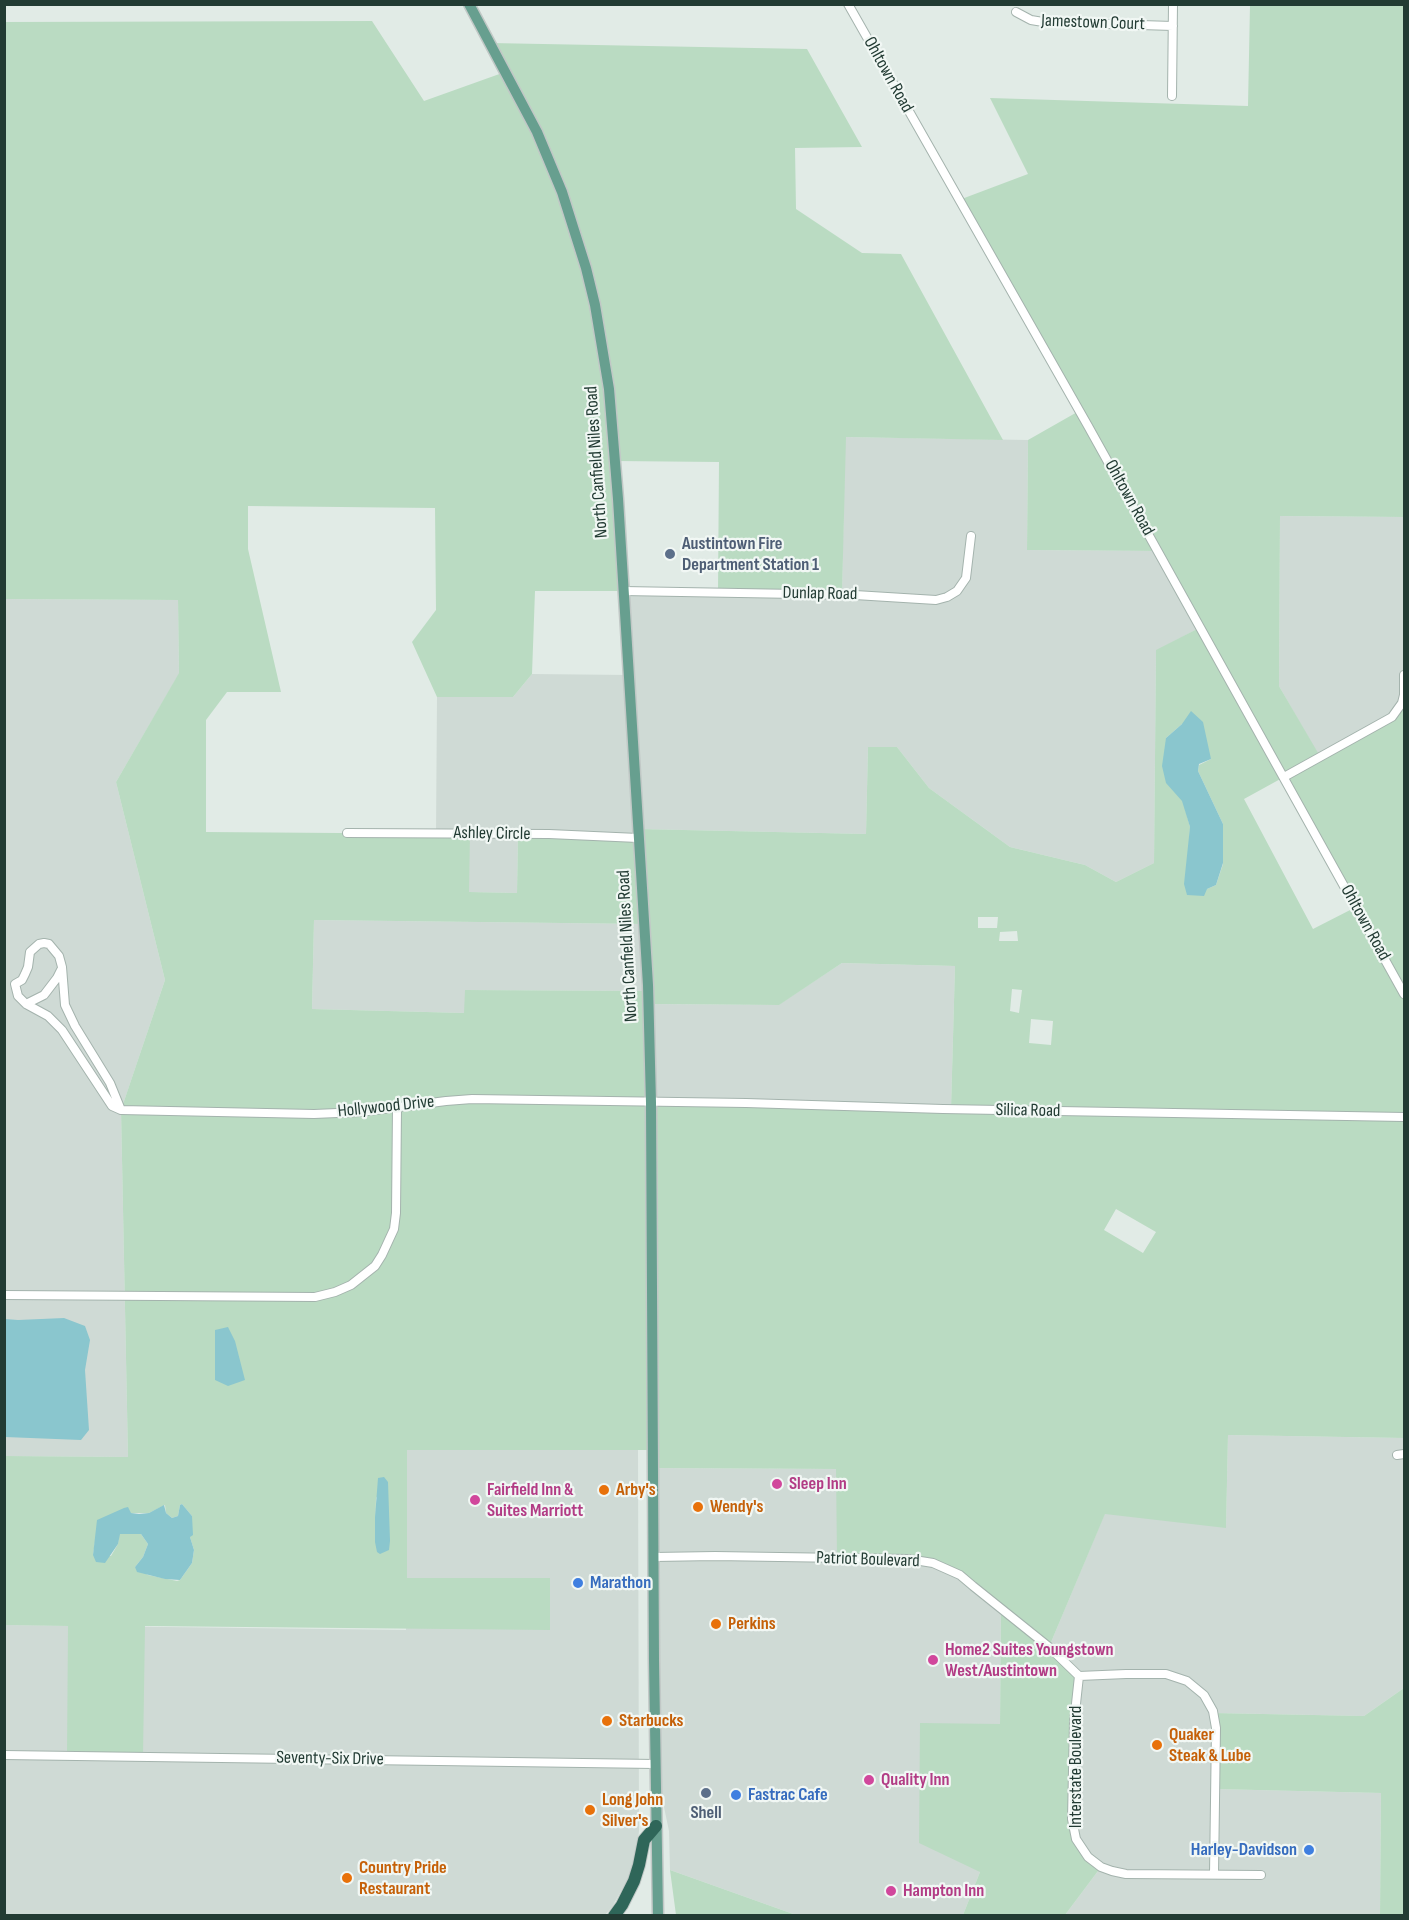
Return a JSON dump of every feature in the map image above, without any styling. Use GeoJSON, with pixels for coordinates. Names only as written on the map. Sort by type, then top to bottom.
{"type":"FeatureCollection","features":[{"type":"Feature","properties":{"kind":"highway"},"geometry":{"type":"LineString","coordinates":[[614,1916],[634,1881],[644,1840],[656,1826]]}},
{"type":"Feature","properties":{"kind":"main road","name":"North Canfield Niles Road"},"geometry":{"type":"LineString","coordinates":[[469,4],[537,132],[562,192],[595,305],[609,389],[648,985],[658,1916]]}},
{"type":"Feature","properties":{"kind":"street","name":"Ohltown Road"},"geometry":{"type":"LineString","coordinates":[[848,4],[1094,435],[1404,994]]}},
{"type":"Feature","properties":{"kind":"street"},"geometry":{"type":"LineString","coordinates":[[1172,96],[1173,4]]}},
{"type":"Feature","properties":{"kind":"street","name":"Jamestown Court"},"geometry":{"type":"LineString","coordinates":[[1016,12],[1031,20],[1043,22],[1173,26]]}},
{"type":"Feature","properties":{"kind":"street","name":"Dunlap Road"},"geometry":{"type":"LineString","coordinates":[[623,591],[855,595],[936,600],[957,591],[966,578],[971,536]]}},
{"type":"Feature","properties":{"kind":"street"},"geometry":{"type":"LineString","coordinates":[[1284,777],[1392,717],[1402,703],[1404,675]]}},
{"type":"Feature","properties":{"kind":"street","name":"Ashley Circle"},"geometry":{"type":"LineString","coordinates":[[347,833],[549,834],[638,838]]}},
{"type":"Feature","properties":{"kind":"street"},"geometry":{"type":"LineString","coordinates":[[39,944],[49,944],[59,956],[65,1005],[75,1026],[110,1083],[121,1110],[112,1106],[62,1030],[48,1016],[26,1004],[18,996],[15,984],[22,980],[30,952],[39,944]]}},
{"type":"Feature","properties":{"kind":"street"},"geometry":{"type":"LineString","coordinates":[[26,1004],[44,995],[62,967]]}},
{"type":"Feature","properties":{"kind":"street","name":"Hollywood Drive"},"geometry":{"type":"LineString","coordinates":[[121,1110],[314,1114],[360,1112],[472,1099],[651,1103]]}},
{"type":"Feature","properties":{"kind":"street","name":"Silica Road"},"geometry":{"type":"LineString","coordinates":[[651,1103],[1404,1117]]}},
{"type":"Feature","properties":{"kind":"street"},"geometry":{"type":"LineString","coordinates":[[4,1295],[315,1298],[351,1285],[379,1261],[394,1229],[397,1108]]}},
{"type":"Feature","properties":{"kind":"street","name":"Patriot Boulevard"},"geometry":{"type":"LineString","coordinates":[[654,1557],[908,1559],[933,1563],[960,1575],[1049,1647],[1079,1677]]}},
{"type":"Feature","properties":{"kind":"street"},"geometry":{"type":"LineString","coordinates":[[1079,1677],[1166,1674],[1187,1681],[1204,1695],[1213,1711],[1216,1728],[1214,1874]]}},
{"type":"Feature","properties":{"kind":"street","name":"Interstate Boulevard"},"geometry":{"type":"LineString","coordinates":[[1079,1677],[1074,1722],[1072,1819],[1076,1839],[1084,1852],[1101,1867],[1118,1873],[1261,1875]]}},
{"type":"Feature","properties":{"kind":"street","name":"Seventy-Six Drive"},"geometry":{"type":"LineString","coordinates":[[4,1755],[655,1764]]}},
{"type":"Feature","properties":{"kind":"shaded area"},"geometry":{"type":"Polygon","coordinates":[[[845,437],[1028,440],[1027,550],[1159,551],[1201,627],[1156,651],[1154,863],[1116,882],[1085,865],[1010,847],[929,788],[897,747],[868,747],[866,834],[638,829],[638,838],[518,835],[517,893],[469,892],[469,834],[436,834],[437,697],[513,697],[532,674],[628,675],[623,591],[842,594],[845,437]]]}},
{"type":"Feature","properties":{"kind":"shaded area"},"geometry":{"type":"Polygon","coordinates":[[[1280,516],[1404,517],[1404,675],[1397,711],[1320,758],[1279,686],[1280,516]]]}},
{"type":"Feature","properties":{"kind":"shaded area"},"geometry":{"type":"Polygon","coordinates":[[[5,599],[178,600],[179,674],[116,782],[165,980],[121,1110],[128,1457],[5,1456],[5,599]]]}},
{"type":"Feature","properties":{"kind":"shaded area"},"geometry":{"type":"Polygon","coordinates":[[[314,920],[644,924],[648,991],[466,990],[465,1013],[312,1009],[314,920]]]}},
{"type":"Feature","properties":{"kind":"shaded area"},"geometry":{"type":"Polygon","coordinates":[[[842,963],[955,966],[951,1109],[651,1103],[648,1004],[778,1005],[842,963]]]}},
{"type":"Feature","properties":{"kind":"shaded area"},"geometry":{"type":"Polygon","coordinates":[[[1228,1435],[1404,1438],[1404,1688],[1364,1716],[1214,1713],[1215,1789],[1381,1793],[1380,1915],[1065,1915],[1101,1867],[1076,1839],[1049,1647],[1105,1513],[1226,1527],[1228,1435]]]}},
{"type":"Feature","properties":{"kind":"shaded area"},"geometry":{"type":"Polygon","coordinates":[[[406,1450],[638,1450],[639,1831],[631,1873],[612,1907],[605,1915],[5,1916],[5,1625],[406,1630],[406,1450]]]}},
{"type":"Feature","properties":{"kind":"shaded area"},"geometry":{"type":"Polygon","coordinates":[[[653,1468],[836,1469],[908,1559],[944,1567],[1001,1608],[1000,1724],[920,1724],[920,1767],[980,1872],[963,1915],[796,1915],[670,1870],[669,1831],[655,1764],[653,1468]]]}},
{"type":"Feature","properties":{"kind":"green space"},"geometry":{"type":"Polygon","coordinates":[[[1250,5],[1404,5],[1404,517],[1280,516],[1279,686],[1321,758],[1397,711],[1404,675],[1404,1438],[1228,1435],[1226,1528],[1105,1514],[1049,1647],[1079,1676],[1074,1722],[1076,1839],[1101,1867],[1065,1915],[963,1915],[980,1872],[919,1843],[920,1723],[1000,1724],[1001,1608],[973,1586],[933,1563],[837,1558],[836,1469],[653,1468],[653,1450],[407,1450],[407,1578],[550,1578],[550,1630],[145,1626],[143,1756],[67,1755],[68,1626],[5,1625],[5,1456],[128,1457],[121,1110],[165,980],[116,782],[179,673],[178,600],[5,599],[5,22],[372,21],[424,101],[505,72],[490,43],[807,49],[862,147],[795,148],[796,209],[862,253],[901,254],[1003,440],[846,437],[842,594],[718,592],[719,462],[615,461],[623,591],[535,591],[532,674],[513,697],[437,697],[412,642],[436,610],[435,508],[248,506],[248,549],[281,692],[227,692],[206,720],[206,832],[470,834],[469,892],[517,893],[518,835],[638,838],[638,829],[866,834],[868,747],[897,747],[929,788],[1010,847],[1085,865],[1116,882],[1154,863],[1156,650],[1201,627],[1159,551],[1027,550],[1028,440],[1079,411],[959,200],[1028,174],[990,98],[1248,106],[1250,5]],[[1182,724],[1166,738],[1190,827],[1189,855],[1207,889],[1216,885],[1223,864],[1223,824],[1198,771],[1199,765],[1211,759],[1182,724]],[[1284,777],[1244,799],[1313,929],[1356,907],[1284,777]],[[978,917],[978,928],[997,928],[998,917],[978,917]],[[314,920],[312,1009],[464,1013],[465,990],[648,991],[644,924],[314,920]],[[1017,931],[1000,932],[999,941],[1018,941],[1017,931]],[[842,963],[779,1005],[649,1004],[651,1103],[951,1109],[955,966],[842,963]],[[1012,989],[1010,1011],[1019,1013],[1022,990],[1012,989]],[[1031,1019],[1029,1043],[1051,1045],[1053,1021],[1031,1019]],[[1116,1209],[1104,1230],[1143,1253],[1156,1232],[1116,1209]],[[388,1482],[376,1498],[375,1542],[388,1503],[388,1482]],[[182,1504],[178,1516],[172,1518],[166,1513],[165,1505],[149,1513],[131,1513],[95,1542],[93,1555],[111,1556],[118,1544],[119,1534],[141,1534],[148,1544],[143,1557],[135,1567],[148,1575],[180,1580],[192,1563],[194,1550],[190,1537],[192,1516],[182,1504]]]}},
{"type":"Feature","properties":{"kind":"green space"},"geometry":{"type":"Polygon","coordinates":[[[1404,1688],[1404,1915],[1380,1915],[1381,1793],[1215,1789],[1213,1713],[1364,1716],[1404,1688]]]}},
{"type":"Feature","properties":{"kind":"green space"},"geometry":{"type":"Polygon","coordinates":[[[670,1870],[796,1915],[676,1915],[670,1870]]]}},
{"type":"Feature","properties":{"kind":"water"},"geometry":{"type":"Polygon","coordinates":[[[1191,711],[1203,722],[1211,759],[1199,764],[1198,771],[1223,824],[1223,863],[1216,885],[1207,889],[1204,896],[1187,895],[1184,884],[1190,827],[1182,801],[1166,783],[1162,766],[1166,738],[1182,724],[1191,711]]]}},
{"type":"Feature","properties":{"kind":"water"},"geometry":{"type":"Polygon","coordinates":[[[64,1318],[85,1326],[90,1340],[85,1370],[89,1430],[81,1440],[5,1437],[5,1319],[64,1318]]]}},
{"type":"Feature","properties":{"kind":"water"},"geometry":{"type":"Polygon","coordinates":[[[228,1327],[235,1341],[245,1380],[228,1386],[215,1380],[215,1330],[228,1327]]]}},
{"type":"Feature","properties":{"kind":"water"},"geometry":{"type":"Polygon","coordinates":[[[384,1477],[388,1482],[390,1541],[389,1550],[380,1554],[377,1552],[375,1542],[375,1517],[378,1478],[384,1477]]]}},
{"type":"Feature","properties":{"kind":"water"},"geometry":{"type":"Polygon","coordinates":[[[182,1504],[192,1516],[193,1535],[190,1537],[194,1550],[192,1563],[180,1580],[137,1572],[135,1567],[143,1557],[148,1544],[141,1534],[120,1534],[118,1544],[105,1563],[96,1562],[93,1555],[97,1520],[128,1507],[131,1513],[139,1514],[149,1513],[164,1505],[166,1513],[172,1518],[178,1516],[182,1504]]]}},
{"type":"Feature","properties":{"kind":"place","name":"Austintown Fire Department Station 1"},"geometry":{"type":"Point","coordinates":[670,554]}},
{"type":"Feature","properties":{"kind":"place","name":"Sleep Inn"},"geometry":{"type":"Point","coordinates":[777,1484]}},
{"type":"Feature","properties":{"kind":"place","name":"Arby's"},"geometry":{"type":"Point","coordinates":[604,1490]}},
{"type":"Feature","properties":{"kind":"place","name":"Fairfield Inn & Suites Marriott"},"geometry":{"type":"Point","coordinates":[475,1500]}},
{"type":"Feature","properties":{"kind":"place","name":"Wendy's"},"geometry":{"type":"Point","coordinates":[698,1507]}},
{"type":"Feature","properties":{"kind":"place","name":"Marathon"},"geometry":{"type":"Point","coordinates":[578,1583]}},
{"type":"Feature","properties":{"kind":"place","name":"Perkins"},"geometry":{"type":"Point","coordinates":[716,1624]}},
{"type":"Feature","properties":{"kind":"place","name":"Home2 Suites Youngstown West/Austintown"},"geometry":{"type":"Point","coordinates":[933,1660]}},
{"type":"Feature","properties":{"kind":"place","name":"Starbucks"},"geometry":{"type":"Point","coordinates":[607,1721]}},
{"type":"Feature","properties":{"kind":"place","name":"Quaker Steak & Lube"},"geometry":{"type":"Point","coordinates":[1157,1745]}},
{"type":"Feature","properties":{"kind":"place","name":"Quality Inn"},"geometry":{"type":"Point","coordinates":[869,1780]}},
{"type":"Feature","properties":{"kind":"place","name":"Shell"},"geometry":{"type":"Point","coordinates":[706,1793]}},
{"type":"Feature","properties":{"kind":"place","name":"Fastrac Cafe"},"geometry":{"type":"Point","coordinates":[736,1795]}},
{"type":"Feature","properties":{"kind":"place","name":"Long John Silver's"},"geometry":{"type":"Point","coordinates":[590,1810]}},
{"type":"Feature","properties":{"kind":"place","name":"Harley-Davidson"},"geometry":{"type":"Point","coordinates":[1309,1850]}},
{"type":"Feature","properties":{"kind":"place","name":"Country Pride Restaurant"},"geometry":{"type":"Point","coordinates":[347,1878]}},
{"type":"Feature","properties":{"kind":"place","name":"Hampton Inn"},"geometry":{"type":"Point","coordinates":[891,1891]}}]}
